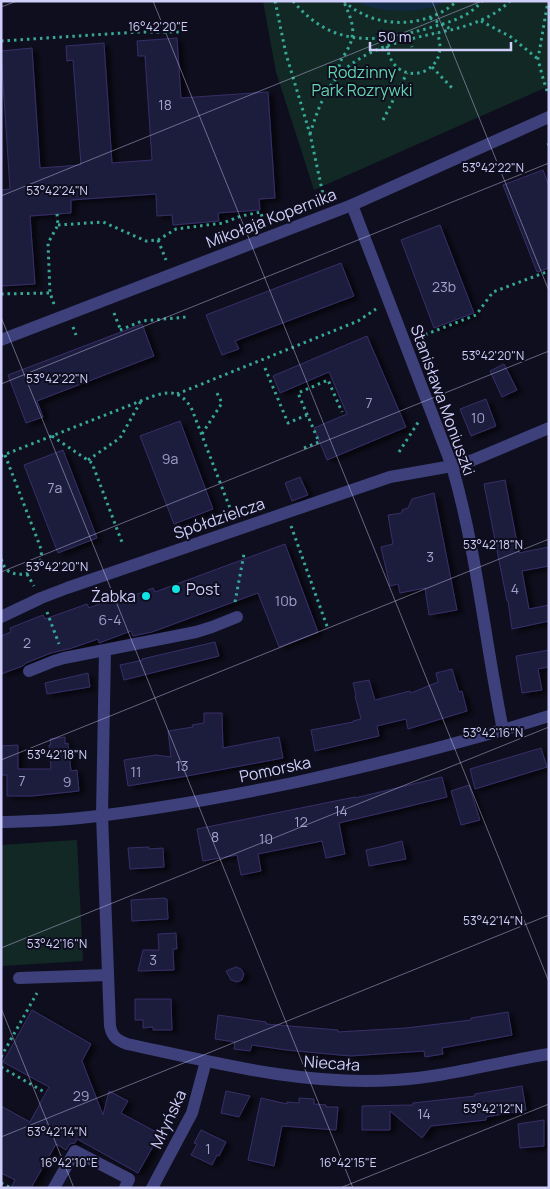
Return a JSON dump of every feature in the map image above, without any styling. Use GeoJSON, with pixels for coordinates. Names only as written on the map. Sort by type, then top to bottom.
{"type":"FeatureCollection","features":[{"type":"Feature","properties":{"kind":"street","name":"Mikołaja Kopernika"},"geometry":{"type":"LineString","coordinates":[[1,340],[352,205],[549,117]]}},
{"type":"Feature","properties":{"kind":"street","name":"Stanisława Moniuszki"},"geometry":{"type":"LineString","coordinates":[[352,205],[452,466],[479,587],[503,730]]}},
{"type":"Feature","properties":{"kind":"street","name":"Spółdzielcza"},"geometry":{"type":"LineString","coordinates":[[1,617],[67,588],[286,512],[390,477],[452,466],[482,457],[549,428]]}},
{"type":"Feature","properties":{"kind":"street"},"geometry":{"type":"LineString","coordinates":[[29,672],[64,658],[196,632],[237,617]]}},
{"type":"Feature","properties":{"kind":"street"},"geometry":{"type":"LineString","coordinates":[[19,978],[108,975],[102,815],[105,650]]}},
{"type":"Feature","properties":{"kind":"street","name":"Pomorska"},"geometry":{"type":"LineString","coordinates":[[1,822],[52,820],[172,806],[406,757],[549,716]]}},
{"type":"Feature","properties":{"kind":"street","name":"Niecała"},"geometry":{"type":"LineString","coordinates":[[108,975],[110,1026],[115,1038],[127,1044],[267,1073],[293,1077],[371,1082],[448,1074],[549,1054]]}},
{"type":"Feature","properties":{"kind":"street","name":"Młyńska"},"geometry":{"type":"LineString","coordinates":[[152,1188],[192,1113],[206,1061]]}},
{"type":"Feature","properties":{"kind":"street"},"geometry":{"type":"LineString","coordinates":[[54,1188],[75,1151],[130,1179],[125,1188]]}},
{"type":"Feature","properties":{"kind":"path"},"geometry":{"type":"LineString","coordinates":[[275,1],[286,54],[310,134],[324,199]]}},
{"type":"Feature","properties":{"kind":"path"},"geometry":{"type":"LineString","coordinates":[[293,1],[306,16],[336,34],[369,40],[409,34],[442,24],[465,16],[482,1]]}},
{"type":"Feature","properties":{"kind":"path"},"geometry":{"type":"LineString","coordinates":[[341,74],[340,62],[352,38],[352,26],[344,1]]}},
{"type":"Feature","properties":{"kind":"path"},"geometry":{"type":"LineString","coordinates":[[344,1],[368,18],[388,22],[413,22],[429,18],[446,10],[457,1]]}},
{"type":"Feature","properties":{"kind":"path"},"geometry":{"type":"LineString","coordinates":[[310,134],[330,87],[359,58],[387,46],[464,27],[480,21],[503,8],[510,1]]}},
{"type":"Feature","properties":{"kind":"path"},"geometry":{"type":"LineString","coordinates":[[548,1],[538,60],[548,91]]}},
{"type":"Feature","properties":{"kind":"path"},"geometry":{"type":"LineString","coordinates":[[429,18],[452,30]]}},
{"type":"Feature","properties":{"kind":"path"},"geometry":{"type":"LineString","coordinates":[[480,21],[511,37],[538,60]]}},
{"type":"Feature","properties":{"kind":"path"},"geometry":{"type":"LineString","coordinates":[[1,41],[138,32],[180,32]]}},
{"type":"Feature","properties":{"kind":"path"},"geometry":{"type":"LineString","coordinates":[[387,46],[388,55],[392,63],[399,70],[416,74],[425,72],[438,59],[440,42],[437,33]]}},
{"type":"Feature","properties":{"kind":"path"},"geometry":{"type":"LineString","coordinates":[[410,40],[412,47]]}},
{"type":"Feature","properties":{"kind":"path"},"geometry":{"type":"LineString","coordinates":[[432,67],[454,90]]}},
{"type":"Feature","properties":{"kind":"path"},"geometry":{"type":"LineString","coordinates":[[383,120],[407,73]]}},
{"type":"Feature","properties":{"kind":"path"},"geometry":{"type":"LineString","coordinates":[[58,225],[103,222],[146,241],[158,240],[176,229],[223,223],[241,216],[261,212],[263,223]]}},
{"type":"Feature","properties":{"kind":"path"},"geometry":{"type":"LineString","coordinates":[[54,304],[50,293],[48,243],[58,225],[57,214]]}},
{"type":"Feature","properties":{"kind":"path"},"geometry":{"type":"LineString","coordinates":[[158,240],[166,261]]}},
{"type":"Feature","properties":{"kind":"path"},"geometry":{"type":"LineString","coordinates":[[415,338],[476,315],[493,292],[549,271]]}},
{"type":"Feature","properties":{"kind":"path"},"geometry":{"type":"LineString","coordinates":[[1,294],[50,293]]}},
{"type":"Feature","properties":{"kind":"path"},"geometry":{"type":"LineString","coordinates":[[177,394],[358,321],[378,307]]}},
{"type":"Feature","properties":{"kind":"path"},"geometry":{"type":"LineString","coordinates":[[114,313],[120,330],[142,321],[187,317]]}},
{"type":"Feature","properties":{"kind":"path"},"geometry":{"type":"LineString","coordinates":[[265,368],[288,423],[307,415]]}},
{"type":"Feature","properties":{"kind":"path"},"geometry":{"type":"LineString","coordinates":[[304,448],[319,442],[298,393],[328,380],[342,412]]}},
{"type":"Feature","properties":{"kind":"path"},"geometry":{"type":"LineString","coordinates":[[1,559],[5,568],[12,573],[27,574],[38,566],[41,559],[40,546],[3,455],[156,395],[167,393],[177,394],[185,399],[191,407],[238,529]]}},
{"type":"Feature","properties":{"kind":"path"},"geometry":{"type":"LineString","coordinates":[[202,434],[222,403],[217,393]]}},
{"type":"Feature","properties":{"kind":"path"},"geometry":{"type":"LineString","coordinates":[[88,460],[120,438],[141,401]]}},
{"type":"Feature","properties":{"kind":"path"},"geometry":{"type":"LineString","coordinates":[[399,452],[421,418]]}},
{"type":"Feature","properties":{"kind":"path"},"geometry":{"type":"LineString","coordinates":[[51,436],[92,463],[123,546]]}},
{"type":"Feature","properties":{"kind":"path"},"geometry":{"type":"LineString","coordinates":[[286,512],[328,629]]}},
{"type":"Feature","properties":{"kind":"path"},"geometry":{"type":"LineString","coordinates":[[237,617],[234,608],[244,554]]}},
{"type":"Feature","properties":{"kind":"path"},"geometry":{"type":"LineString","coordinates":[[45,607],[64,658]]}},
{"type":"Feature","properties":{"kind":"path"},"geometry":{"type":"LineString","coordinates":[[1,1057],[46,977]]}},
{"type":"Feature","properties":{"kind":"path"},"geometry":{"type":"LineString","coordinates":[[1,1067],[46,1093]]}},
{"type":"Feature","properties":{"kind":"path"},"geometry":{"type":"LineString","coordinates":[[1,1182],[11,1188]]}},
{"type":"Feature","properties":{"kind":"green space","name":"Rodzinny Park Rozrywki"},"geometry":{"type":"Polygon","coordinates":[[[263,1],[549,1],[549,86],[314,190],[276,72],[263,1]]]}},
{"type":"Feature","properties":{"kind":"green space"},"geometry":{"type":"Polygon","coordinates":[[[77,840],[83,961],[2,966],[1,845],[77,840]]]}},
{"type":"Feature","properties":{"kind":"water"},"geometry":{"type":"Polygon","coordinates":[[[356,1],[447,1],[427,8],[402,11],[376,8],[356,1]]]}},
{"type":"Feature","properties":{"kind":"building"},"geometry":{"type":"Polygon","coordinates":[[[177,38],[181,98],[268,92],[275,198],[259,199],[260,210],[218,213],[219,221],[173,225],[172,215],[157,216],[156,194],[71,200],[71,213],[30,216],[35,284],[1,286],[1,190],[10,189],[1,51],[32,48],[40,168],[81,165],[73,60],[67,61],[66,46],[104,43],[112,163],[152,160],[145,56],[138,56],[137,41],[177,38]]]}},
{"type":"Feature","properties":{"kind":"building"},"geometry":{"type":"Polygon","coordinates":[[[543,170],[549,186],[549,268],[537,272],[503,185],[543,170]]]}},
{"type":"Feature","properties":{"kind":"building"},"geometry":{"type":"Polygon","coordinates":[[[440,225],[474,313],[434,328],[401,240],[440,225]]]}},
{"type":"Feature","properties":{"kind":"building"},"geometry":{"type":"Polygon","coordinates":[[[341,263],[354,296],[235,341],[239,349],[222,355],[206,315],[341,263]]]}},
{"type":"Feature","properties":{"kind":"building"},"geometry":{"type":"Polygon","coordinates":[[[142,324],[154,356],[37,401],[43,417],[26,423],[8,375],[142,324]]]}},
{"type":"Feature","properties":{"kind":"building"},"geometry":{"type":"Polygon","coordinates":[[[367,336],[406,427],[327,460],[314,428],[347,414],[329,372],[280,393],[273,376],[367,336]]]}},
{"type":"Feature","properties":{"kind":"building"},"geometry":{"type":"Polygon","coordinates":[[[504,364],[517,390],[502,397],[490,371],[504,364]]]}},
{"type":"Feature","properties":{"kind":"building"},"geometry":{"type":"Polygon","coordinates":[[[486,399],[496,426],[471,436],[460,409],[486,399]]]}},
{"type":"Feature","properties":{"kind":"building"},"geometry":{"type":"Polygon","coordinates":[[[180,421],[213,509],[174,524],[140,436],[180,421]]]}},
{"type":"Feature","properties":{"kind":"building"},"geometry":{"type":"Polygon","coordinates":[[[63,450],[97,538],[58,553],[24,465],[63,450]]]}},
{"type":"Feature","properties":{"kind":"building"},"geometry":{"type":"Polygon","coordinates":[[[300,477],[308,495],[292,501],[285,483],[300,477]]]}},
{"type":"Feature","properties":{"kind":"building"},"geometry":{"type":"Polygon","coordinates":[[[505,480],[519,553],[549,547],[549,566],[522,571],[529,609],[549,605],[549,621],[512,629],[484,484],[505,480]]]}},
{"type":"Feature","properties":{"kind":"building"},"geometry":{"type":"Polygon","coordinates":[[[434,493],[457,610],[429,615],[425,588],[400,593],[398,584],[390,586],[381,547],[393,544],[388,515],[402,513],[402,510],[408,508],[412,499],[434,493]]]}},
{"type":"Feature","properties":{"kind":"building"},"geometry":{"type":"Polygon","coordinates":[[[285,544],[318,632],[279,647],[258,593],[152,632],[133,636],[131,631],[99,643],[98,639],[51,653],[1,674],[1,636],[11,632],[10,628],[43,615],[45,619],[87,604],[89,608],[120,596],[122,600],[153,588],[155,592],[285,544]]]}},
{"type":"Feature","properties":{"kind":"building"},"geometry":{"type":"Polygon","coordinates":[[[215,642],[219,656],[124,680],[120,665],[215,642]]]}},
{"type":"Feature","properties":{"kind":"building"},"geometry":{"type":"Polygon","coordinates":[[[549,650],[549,667],[538,669],[542,690],[522,693],[516,656],[549,650]]]}},
{"type":"Feature","properties":{"kind":"building"},"geometry":{"type":"Polygon","coordinates":[[[452,669],[459,692],[462,691],[467,711],[408,729],[406,719],[377,726],[379,736],[315,751],[311,730],[361,719],[353,683],[369,680],[375,700],[410,691],[411,693],[438,682],[436,673],[452,669]]]}},
{"type":"Feature","properties":{"kind":"building"},"geometry":{"type":"Polygon","coordinates":[[[88,673],[90,687],[47,694],[45,683],[88,673]]]}},
{"type":"Feature","properties":{"kind":"building"},"geometry":{"type":"Polygon","coordinates":[[[204,713],[222,713],[223,748],[279,737],[283,758],[128,786],[124,760],[156,755],[171,757],[168,731],[193,727],[192,725],[204,723],[204,713]]]}},
{"type":"Feature","properties":{"kind":"building"},"geometry":{"type":"Polygon","coordinates":[[[65,737],[65,744],[68,743],[71,771],[77,770],[79,791],[32,796],[7,796],[7,775],[1,775],[1,746],[18,745],[18,769],[51,769],[50,739],[65,737]]]}},
{"type":"Feature","properties":{"kind":"building"},"geometry":{"type":"Polygon","coordinates":[[[541,748],[547,767],[475,789],[470,769],[541,748]]]}},
{"type":"Feature","properties":{"kind":"building"},"geometry":{"type":"Polygon","coordinates":[[[442,777],[447,797],[339,823],[345,854],[326,858],[322,841],[258,854],[261,871],[241,875],[237,855],[203,861],[197,829],[355,798],[442,777]]]}},
{"type":"Feature","properties":{"kind":"building"},"geometry":{"type":"Polygon","coordinates":[[[469,785],[480,820],[461,825],[451,791],[469,785]]]}},
{"type":"Feature","properties":{"kind":"building"},"geometry":{"type":"Polygon","coordinates":[[[402,841],[406,859],[369,866],[366,850],[402,841]]]}},
{"type":"Feature","properties":{"kind":"building"},"geometry":{"type":"Polygon","coordinates":[[[149,847],[149,849],[163,848],[164,867],[130,869],[128,848],[149,847]]]}},
{"type":"Feature","properties":{"kind":"building"},"geometry":{"type":"Polygon","coordinates":[[[167,899],[168,919],[132,921],[131,900],[167,899]]]}},
{"type":"Feature","properties":{"kind":"building"},"geometry":{"type":"Polygon","coordinates":[[[176,933],[177,949],[173,949],[174,970],[138,971],[143,950],[159,950],[158,934],[176,933]]]}},
{"type":"Feature","properties":{"kind":"building"},"geometry":{"type":"Polygon","coordinates":[[[236,967],[241,969],[244,974],[242,980],[237,982],[231,980],[226,971],[236,967]]]}},
{"type":"Feature","properties":{"kind":"building"},"geometry":{"type":"Polygon","coordinates":[[[135,999],[171,999],[172,1030],[153,1030],[153,1027],[143,1028],[143,1020],[135,1020],[135,999]]]}},
{"type":"Feature","properties":{"kind":"building"},"geometry":{"type":"Polygon","coordinates":[[[32,1010],[91,1044],[82,1061],[103,1115],[109,1091],[128,1101],[121,1113],[160,1134],[138,1173],[77,1139],[66,1150],[56,1144],[31,1188],[11,1188],[15,1180],[1,1173],[1,1106],[30,1122],[49,1087],[3,1062],[32,1010]]]}},
{"type":"Feature","properties":{"kind":"building"},"geometry":{"type":"Polygon","coordinates":[[[508,1012],[512,1035],[442,1048],[443,1054],[425,1057],[424,1051],[350,1056],[252,1045],[250,1051],[234,1049],[235,1042],[215,1039],[218,1015],[266,1022],[266,1024],[338,1030],[338,1032],[406,1028],[471,1020],[471,1018],[508,1012]]]}},
{"type":"Feature","properties":{"kind":"building"},"geometry":{"type":"Polygon","coordinates":[[[522,1086],[526,1110],[486,1117],[486,1120],[431,1126],[422,1138],[390,1111],[390,1130],[362,1130],[362,1106],[413,1105],[413,1103],[475,1096],[475,1094],[522,1086]]]}},
{"type":"Feature","properties":{"kind":"building"},"geometry":{"type":"Polygon","coordinates":[[[226,1091],[250,1096],[239,1117],[221,1113],[226,1091]]]}},
{"type":"Feature","properties":{"kind":"building"},"geometry":{"type":"Polygon","coordinates":[[[261,1098],[287,1104],[287,1102],[299,1103],[299,1098],[314,1099],[314,1104],[338,1107],[336,1130],[282,1126],[274,1166],[248,1160],[261,1098]]]}},
{"type":"Feature","properties":{"kind":"building"},"geometry":{"type":"Polygon","coordinates":[[[544,1120],[544,1146],[520,1148],[518,1124],[544,1120]]]}},
{"type":"Feature","properties":{"kind":"building"},"geometry":{"type":"Polygon","coordinates":[[[201,1130],[226,1142],[212,1165],[191,1155],[197,1144],[194,1143],[201,1130]]]}},
{"type":"Feature","properties":{"kind":"place","name":"Post"},"geometry":{"type":"Point","coordinates":[176,589]}},
{"type":"Feature","properties":{"kind":"place","name":"Żabka"},"geometry":{"type":"Point","coordinates":[146,596]}}]}
